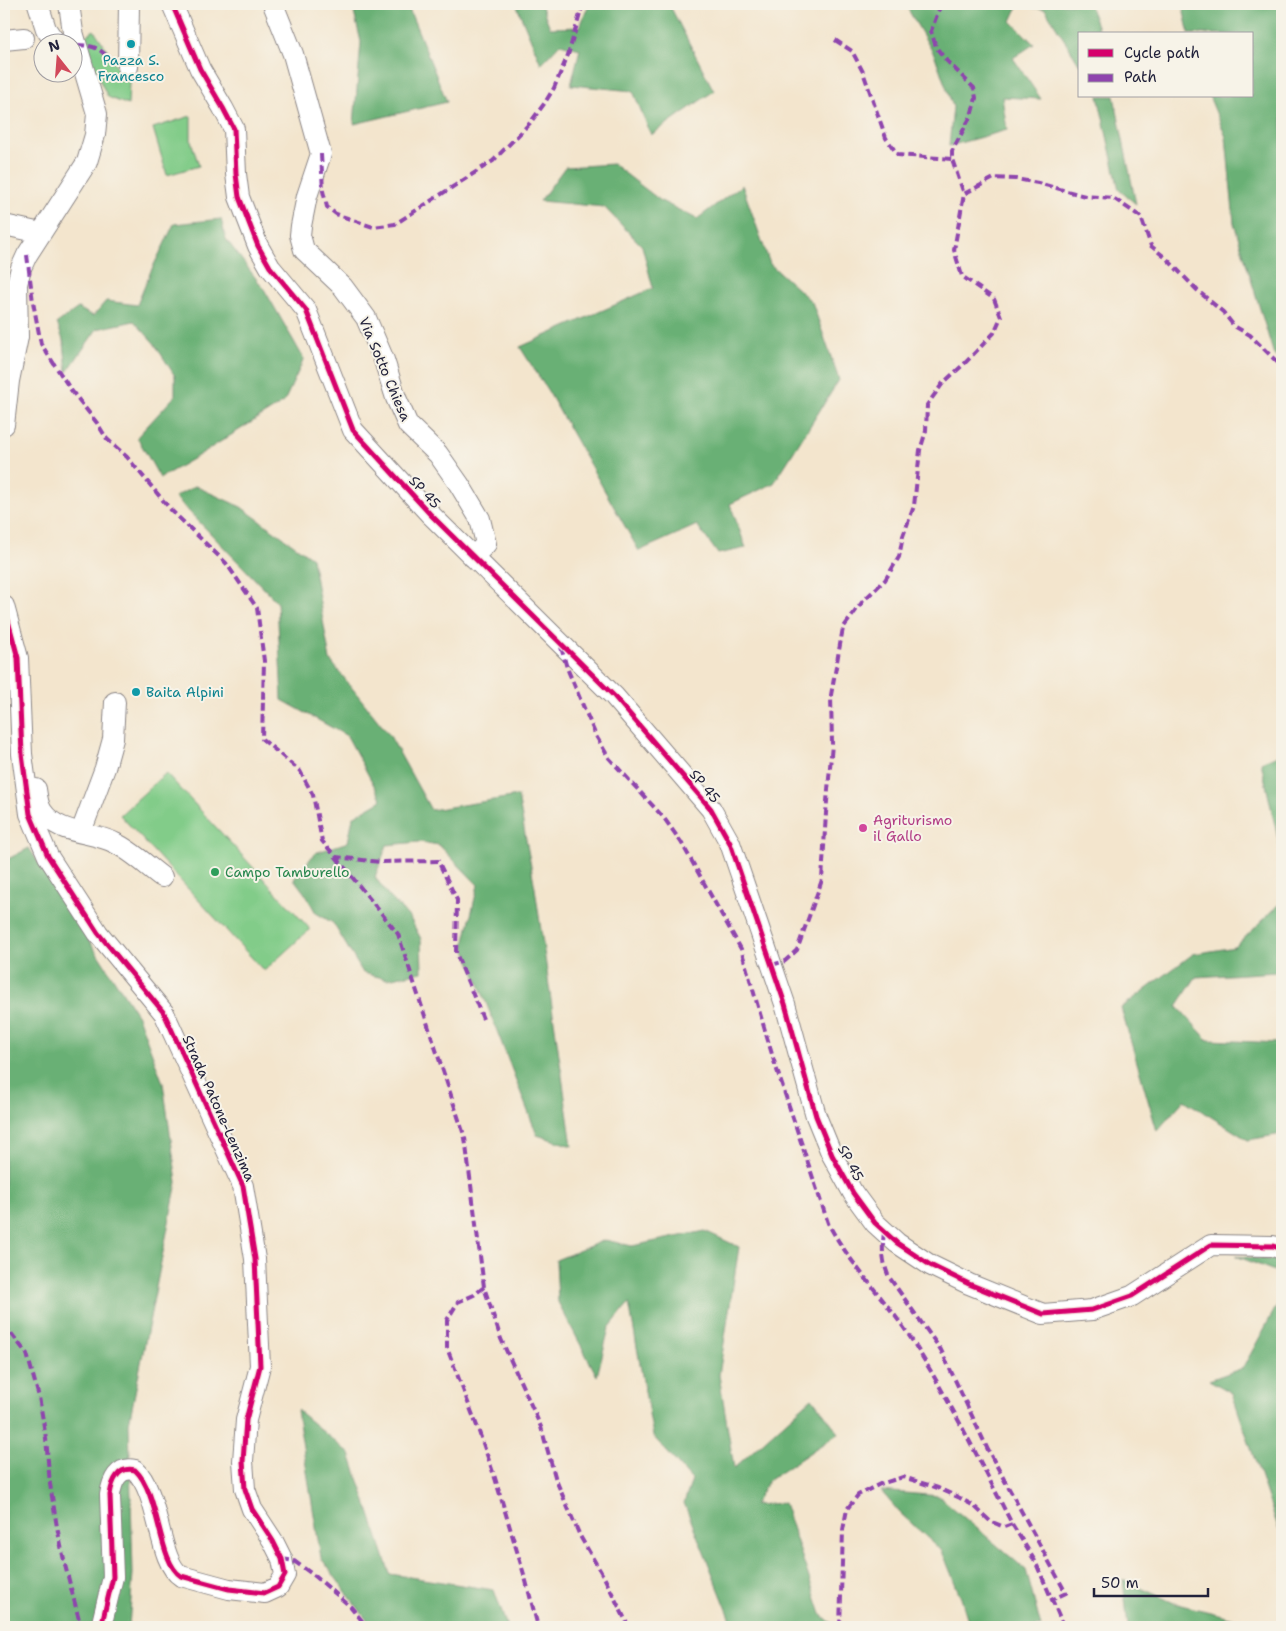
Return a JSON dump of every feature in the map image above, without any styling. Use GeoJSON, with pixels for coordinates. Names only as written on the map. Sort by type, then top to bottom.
{"type":"FeatureCollection","features":[{"type":"Feature","properties":{"kind":"street"},"geometry":{"type":"LineString","coordinates":[[38,4],[48,32]]}},
{"type":"Feature","properties":{"kind":"street"},"geometry":{"type":"LineString","coordinates":[[4,425],[9,381],[18,337],[17,284],[21,268],[27,255],[87,162],[95,135],[97,114],[73,32],[69,4]]}},
{"type":"Feature","properties":{"kind":"street"},"geometry":{"type":"LineString","coordinates":[[128,68],[129,4]]}},
{"type":"Feature","properties":{"kind":"street","name":"SP 45"},"geometry":{"type":"LineString","coordinates":[[172,4],[200,69],[234,129],[239,197],[258,246],[270,267],[306,310],[353,430],[430,514],[614,696],[711,810],[730,843],[785,1004],[816,1116],[832,1155],[853,1193],[875,1223],[898,1243],[930,1265],[969,1284],[1043,1314],[1092,1310],[1132,1296],[1211,1245],[1273,1246],[1282,1249]]}},
{"type":"Feature","properties":{"kind":"street","name":"Via Sotto Chiesa"},"geometry":{"type":"LineString","coordinates":[[273,4],[292,54],[321,154],[307,196],[301,226],[300,235],[304,250],[343,287],[366,318],[408,425],[438,454],[459,484],[480,520],[486,544],[473,557]]}},
{"type":"Feature","properties":{"kind":"street"},"geometry":{"type":"LineString","coordinates":[[4,40],[24,38]]}},
{"type":"Feature","properties":{"kind":"street"},"geometry":{"type":"LineString","coordinates":[[82,82],[92,96]]}},
{"type":"Feature","properties":{"kind":"street"},"geometry":{"type":"LineString","coordinates":[[4,225],[41,233]]}},
{"type":"Feature","properties":{"kind":"street"},"geometry":{"type":"LineString","coordinates":[[4,606],[18,658],[22,750],[31,763],[41,810],[57,824],[68,830],[103,837],[118,844],[162,877]]}},
{"type":"Feature","properties":{"kind":"street"},"geometry":{"type":"LineString","coordinates":[[81,832],[105,768],[113,739],[115,702]]}},
{"type":"Feature","properties":{"kind":"street","name":"Strada Patone-Lenzima"},"geometry":{"type":"LineString","coordinates":[[22,750],[30,814],[48,856],[98,933],[164,1014],[243,1186],[255,1259],[260,1366],[246,1420],[243,1461],[245,1489],[252,1509],[282,1559],[285,1575],[278,1587],[265,1593],[230,1589],[176,1573],[166,1551],[147,1487],[135,1470],[131,1469],[121,1472],[115,1477],[111,1490],[113,1577],[101,1627]]}},
{"type":"Feature","properties":{"kind":"green space"},"geometry":{"type":"Polygon","coordinates":[[[352,4],[407,4],[447,102],[354,124],[361,42],[352,4]]]}},
{"type":"Feature","properties":{"kind":"green space"},"geometry":{"type":"Polygon","coordinates":[[[516,4],[541,4],[550,28],[580,27],[589,4],[669,4],[714,91],[651,135],[633,91],[571,85],[580,49],[560,44],[541,64],[516,4]]]}},
{"type":"Feature","properties":{"kind":"green space"},"geometry":{"type":"Polygon","coordinates":[[[905,4],[1089,4],[1099,32],[1078,32],[1078,62],[1045,9],[1018,6],[1011,21],[1034,44],[1013,58],[1041,99],[1002,97],[1007,130],[949,146],[953,107],[935,56],[905,4]]]}},
{"type":"Feature","properties":{"kind":"green space"},"geometry":{"type":"Polygon","coordinates":[[[1182,4],[1282,4],[1282,361],[1274,355],[1234,223],[1226,137],[1210,98],[1254,98],[1254,32],[1189,32],[1182,4]]]}},
{"type":"Feature","properties":{"kind":"green space"},"geometry":{"type":"Polygon","coordinates":[[[94,30],[118,70],[129,82],[128,105],[108,97],[86,52],[83,38],[94,30]]]}},
{"type":"Feature","properties":{"kind":"green space"},"geometry":{"type":"Polygon","coordinates":[[[1098,98],[1114,98],[1136,204],[1119,190],[1098,98]]]}},
{"type":"Feature","properties":{"kind":"green space"},"geometry":{"type":"Polygon","coordinates":[[[191,116],[191,141],[199,166],[167,175],[153,128],[191,116]]]}},
{"type":"Feature","properties":{"kind":"green space"},"geometry":{"type":"Polygon","coordinates":[[[613,164],[661,201],[697,219],[742,185],[770,264],[812,302],[839,380],[774,483],[730,504],[746,548],[718,554],[697,525],[639,551],[548,391],[520,347],[653,288],[642,246],[604,207],[540,201],[565,167],[613,164]]]}},
{"type":"Feature","properties":{"kind":"green space"},"geometry":{"type":"Polygon","coordinates":[[[221,219],[226,239],[264,289],[304,359],[284,402],[160,478],[137,437],[175,396],[175,376],[154,343],[134,321],[97,329],[67,372],[64,343],[57,323],[78,308],[93,316],[106,301],[137,305],[174,224],[221,219]]]}},
{"type":"Feature","properties":{"kind":"green space"},"geometry":{"type":"Polygon","coordinates":[[[195,486],[241,507],[312,558],[330,660],[390,736],[431,810],[518,796],[535,888],[572,1146],[537,1135],[464,945],[478,885],[439,845],[419,842],[387,845],[375,877],[388,895],[410,918],[421,939],[422,972],[387,979],[363,973],[333,923],[316,913],[294,879],[315,853],[348,842],[353,817],[382,800],[347,736],[282,700],[277,602],[175,497],[195,486]]]}},
{"type":"Feature","properties":{"kind":"green space"},"geometry":{"type":"Polygon","coordinates":[[[1282,753],[1282,857],[1261,762],[1282,753]]]}},
{"type":"Feature","properties":{"kind":"green space","name":"Campo Tamburello"},"geometry":{"type":"Polygon","coordinates":[[[166,773],[310,929],[264,971],[120,815],[166,773]]]}},
{"type":"Feature","properties":{"kind":"green space"},"geometry":{"type":"Polygon","coordinates":[[[29,848],[138,1016],[163,1083],[177,1182],[129,1423],[133,1573],[129,1627],[4,1627],[4,861],[29,848]]]}},
{"type":"Feature","properties":{"kind":"green space"},"geometry":{"type":"Polygon","coordinates":[[[1282,902],[1282,966],[1277,972],[1196,977],[1177,1006],[1208,1040],[1282,1043],[1282,1134],[1248,1140],[1184,1100],[1157,1131],[1121,1008],[1193,954],[1235,947],[1282,902]]]}},
{"type":"Feature","properties":{"kind":"green space"},"geometry":{"type":"Polygon","coordinates":[[[705,1231],[739,1247],[719,1375],[734,1468],[812,1398],[839,1433],[769,1480],[754,1505],[784,1503],[821,1614],[836,1627],[734,1627],[684,1503],[692,1480],[653,1436],[629,1303],[609,1328],[597,1376],[558,1302],[556,1260],[605,1240],[632,1246],[705,1231]]]}},
{"type":"Feature","properties":{"kind":"green space"},"geometry":{"type":"Polygon","coordinates":[[[1236,1256],[1282,1261],[1282,1274],[1236,1256]]]}},
{"type":"Feature","properties":{"kind":"green space"},"geometry":{"type":"Polygon","coordinates":[[[1282,1296],[1282,1539],[1232,1393],[1209,1380],[1243,1368],[1282,1296]]]}},
{"type":"Feature","properties":{"kind":"green space"},"geometry":{"type":"Polygon","coordinates":[[[297,1410],[350,1454],[390,1574],[494,1590],[507,1627],[372,1627],[321,1558],[297,1410]]]}},
{"type":"Feature","properties":{"kind":"green space"},"geometry":{"type":"Polygon","coordinates":[[[881,1491],[939,1496],[1026,1570],[1041,1627],[970,1627],[961,1598],[942,1551],[900,1513],[881,1491]]]}},
{"type":"Feature","properties":{"kind":"green space"},"geometry":{"type":"Polygon","coordinates":[[[1123,1580],[1174,1603],[1270,1627],[1128,1627],[1123,1580]]]}},
{"type":"Feature","properties":{"kind":"marked path"},"geometry":{"type":"LineString","coordinates":[[321,154],[323,191],[327,207],[336,214],[373,227],[395,224],[493,161],[530,123],[554,88],[568,55],[583,4]]}},
{"type":"Feature","properties":{"kind":"marked path"},"geometry":{"type":"LineString","coordinates":[[941,4],[931,31],[936,47],[945,59],[974,88],[976,98],[971,116],[952,151],[952,159],[964,194]]}},
{"type":"Feature","properties":{"kind":"marked path"},"geometry":{"type":"LineString","coordinates":[[835,40],[852,51],[863,72],[886,138],[898,155],[952,159]]}},
{"type":"Feature","properties":{"kind":"marked path"},"geometry":{"type":"LineString","coordinates":[[82,46],[100,50],[111,62]]}},
{"type":"Feature","properties":{"kind":"marked path"},"geometry":{"type":"LineString","coordinates":[[772,965],[785,961],[797,950],[822,880],[832,744],[831,695],[843,628],[863,601],[885,580],[899,557],[903,536],[914,506],[920,450],[926,431],[927,405],[943,383],[994,333],[1001,317],[994,299],[962,276],[954,250],[964,194],[994,178],[1038,183],[1085,196],[1113,198],[1141,217],[1151,246],[1223,312],[1234,326],[1250,335],[1282,367]]}},
{"type":"Feature","properties":{"kind":"marked path"},"geometry":{"type":"LineString","coordinates":[[27,255],[41,344],[71,390],[107,439],[127,457],[171,510],[226,563],[257,608],[264,661],[262,739],[300,771],[313,795],[322,841],[336,857],[380,862],[438,861],[457,900],[456,953],[483,1019]]}},
{"type":"Feature","properties":{"kind":"marked path"},"geometry":{"type":"LineString","coordinates":[[561,647],[567,668],[596,736],[609,758],[664,818],[681,842],[741,949],[774,1061],[828,1223],[846,1253],[910,1337],[963,1429],[1012,1524],[1004,1527],[990,1521],[974,1506],[960,1498],[938,1488],[903,1477],[880,1484],[858,1495],[847,1509],[843,1530],[840,1627]]}},
{"type":"Feature","properties":{"kind":"marked path"},"geometry":{"type":"LineString","coordinates":[[336,857],[398,934],[465,1138],[484,1287],[501,1339],[541,1427],[556,1480],[580,1536],[605,1579],[629,1627]]}},
{"type":"Feature","properties":{"kind":"marked path"},"geometry":{"type":"LineString","coordinates":[[884,1232],[883,1255],[889,1277],[941,1350],[988,1450],[1066,1593],[1051,1600]]}},
{"type":"Feature","properties":{"kind":"marked path"},"geometry":{"type":"LineString","coordinates":[[484,1287],[474,1295],[458,1302],[447,1320],[447,1348],[495,1478],[538,1627]]}},
{"type":"Feature","properties":{"kind":"marked path"},"geometry":{"type":"LineString","coordinates":[[4,1324],[27,1354],[39,1397],[57,1527],[81,1627]]}},
{"type":"Feature","properties":{"kind":"marked path"},"geometry":{"type":"LineString","coordinates":[[1012,1524],[1035,1561],[1064,1627]]}},
{"type":"Feature","properties":{"kind":"marked path"},"geometry":{"type":"LineString","coordinates":[[282,1559],[294,1561],[315,1576],[351,1607],[367,1627]]}},
{"type":"Feature","properties":{"kind":"cycle path"},"geometry":{"type":"LineString","coordinates":[[172,4],[200,69],[234,129],[239,197],[258,246],[270,267],[306,310],[353,430],[430,514],[614,696],[711,809],[730,843],[785,1004],[816,1116],[832,1155],[853,1193],[875,1223],[897,1243],[930,1265],[969,1284],[1043,1314],[1092,1310],[1132,1296],[1211,1245],[1273,1246],[1282,1249]]}},
{"type":"Feature","properties":{"kind":"cycle path"},"geometry":{"type":"LineString","coordinates":[[4,606],[18,658],[22,754],[30,814],[48,856],[98,933],[164,1013],[243,1186],[255,1259],[260,1366],[246,1420],[243,1461],[245,1489],[252,1509],[273,1541],[282,1559],[285,1575],[278,1587],[265,1593],[229,1589],[181,1576],[173,1568],[168,1557],[150,1494],[135,1470],[124,1470],[114,1480],[110,1495],[113,1577],[101,1627]]}},
{"type":"Feature","properties":{"kind":"place","name":"Pazza S. Francesco"},"geometry":{"type":"Point","coordinates":[131,44]}},
{"type":"Feature","properties":{"kind":"place","name":"Baita Alpini"},"geometry":{"type":"Point","coordinates":[136,692]}},
{"type":"Feature","properties":{"kind":"place","name":"Agriturismo il Gallo"},"geometry":{"type":"Point","coordinates":[863,828]}},
{"type":"Feature","properties":{"kind":"place","name":"Campo Tamburello"},"geometry":{"type":"Point","coordinates":[215,872]}}]}
